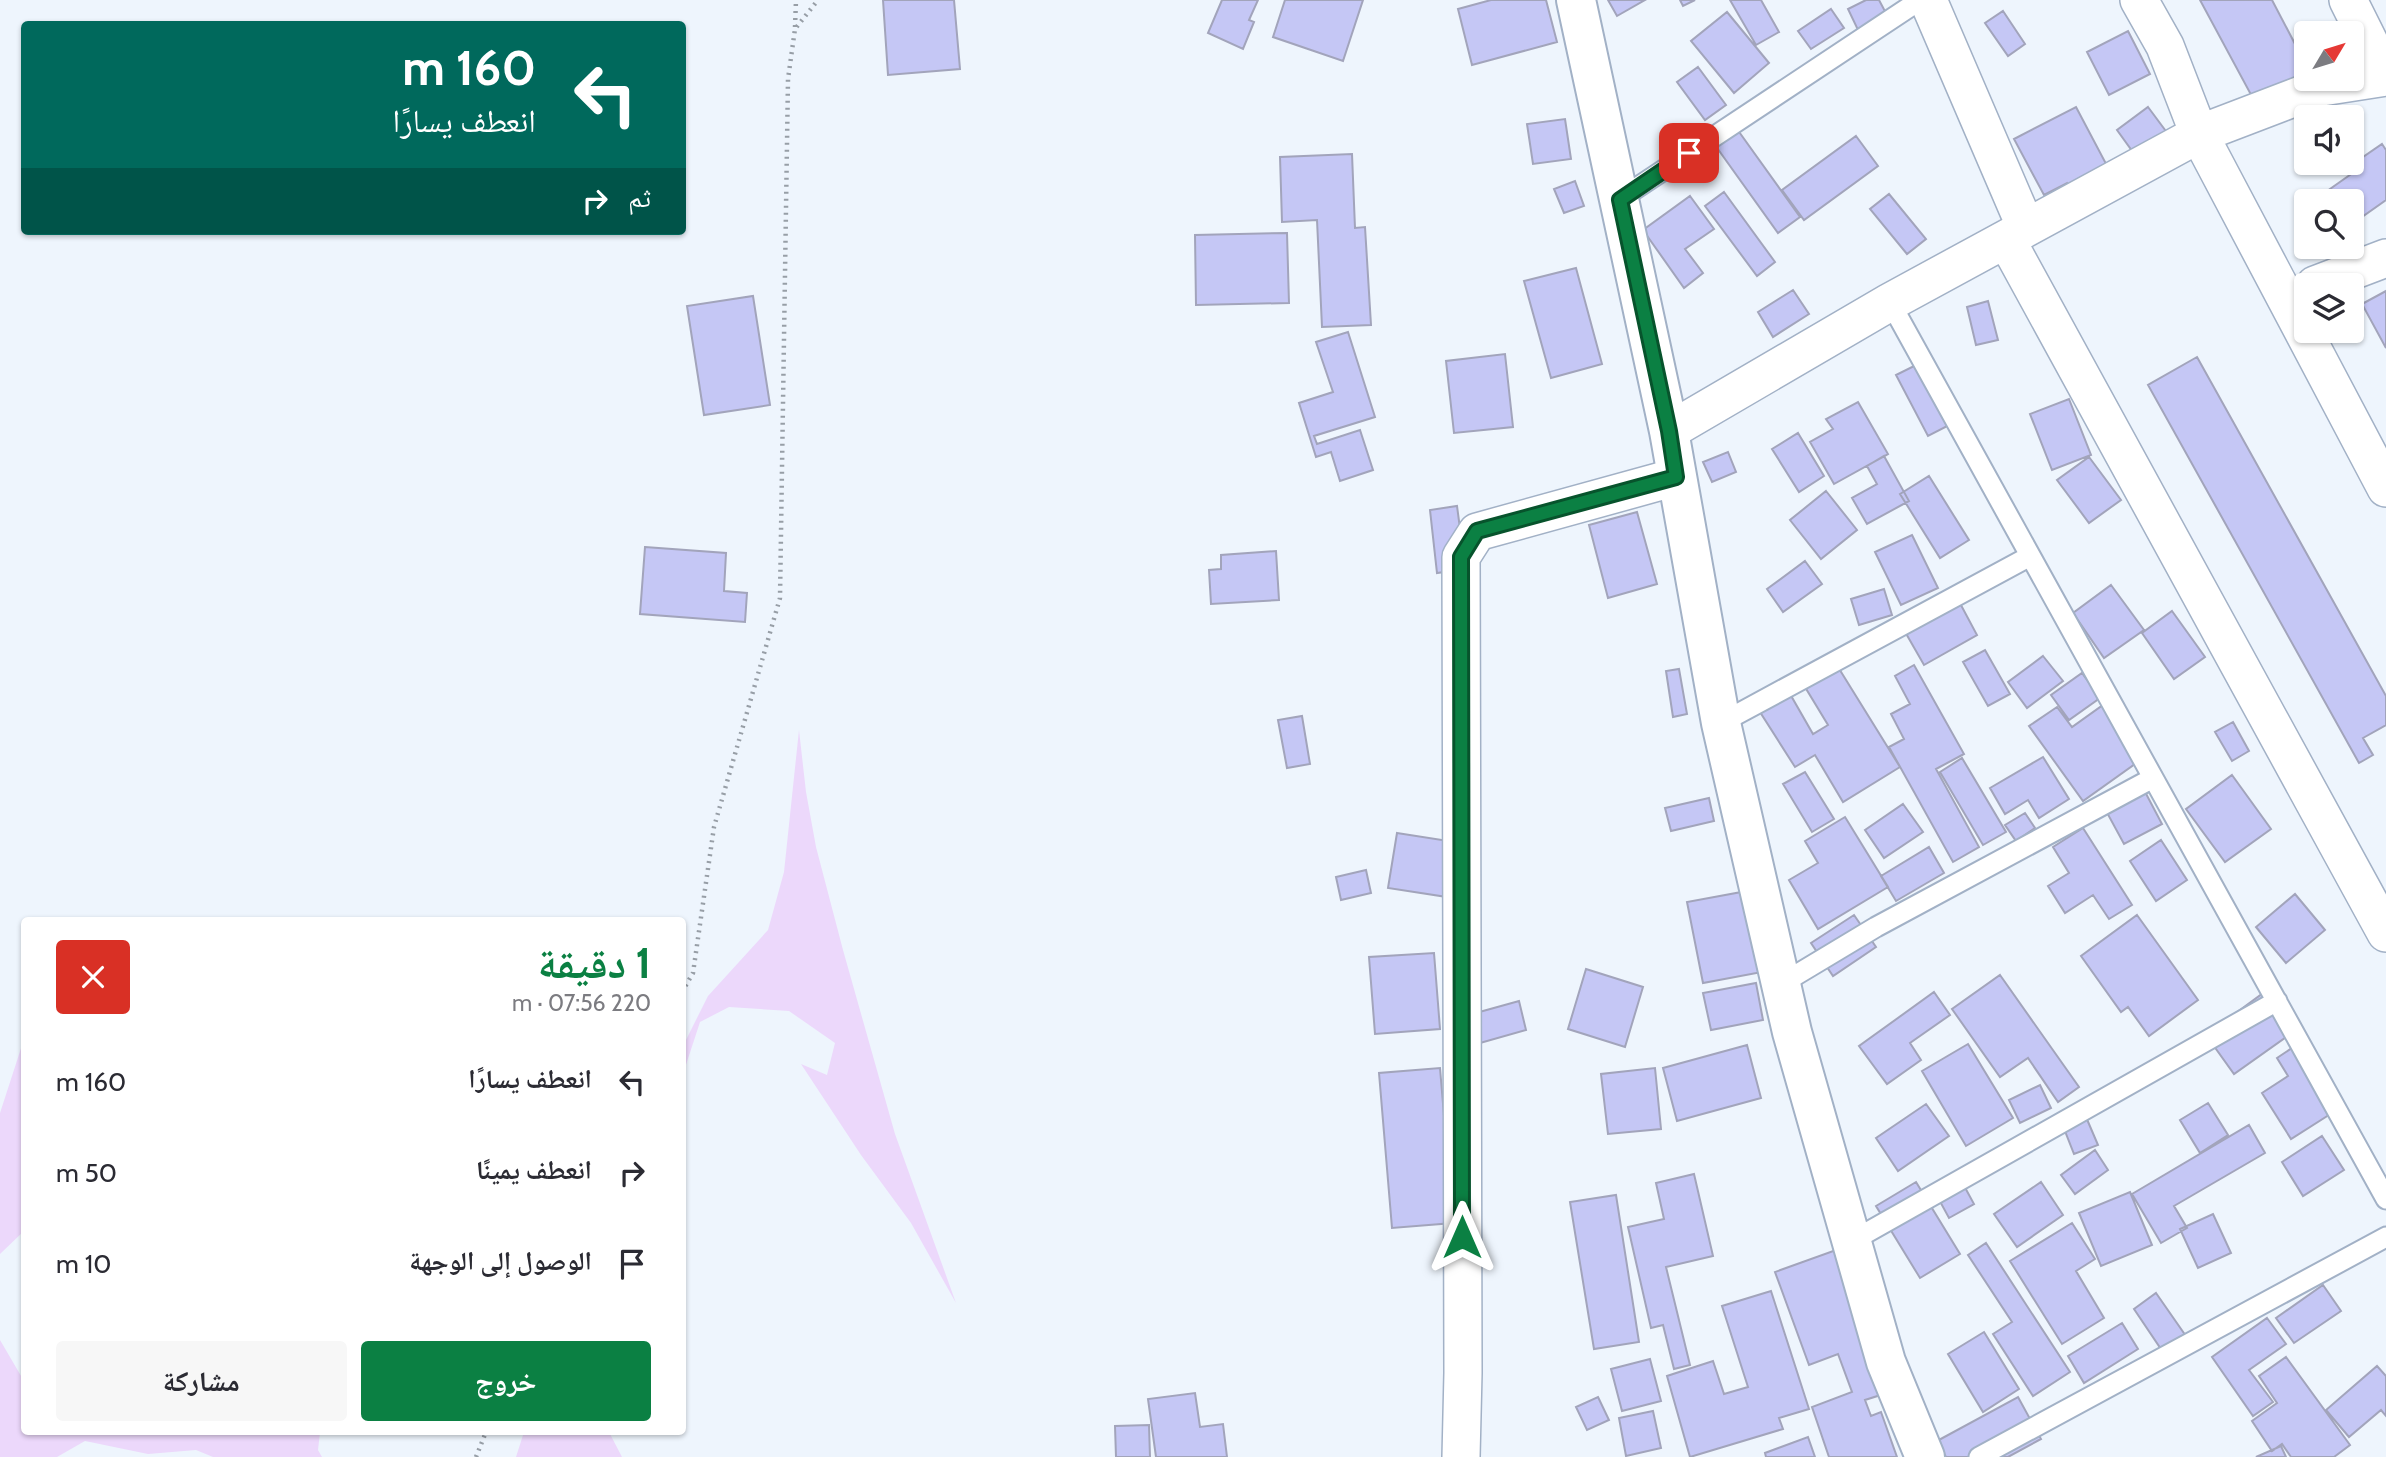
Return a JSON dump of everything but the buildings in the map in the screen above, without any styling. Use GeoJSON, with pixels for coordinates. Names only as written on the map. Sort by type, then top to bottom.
{"type":"FeatureCollection","features":[{"type":"Feature","properties":{"kind":"street"},"geometry":{"type":"LineString","coordinates":[[1576,0],[1669,431],[1721,723],[1792,1032],[1886,1362],[1925,1457]]}},
{"type":"Feature","properties":{"kind":"street"},"geometry":{"type":"LineString","coordinates":[[1928,0],[2016,234],[2386,933]]}},
{"type":"Feature","properties":{"kind":"street"},"geometry":{"type":"LineString","coordinates":[[2139,0],[2165,47],[2199,134],[2294,278]]}},
{"type":"Feature","properties":{"kind":"street"},"geometry":{"type":"LineString","coordinates":[[1669,431],[1890,302],[2199,134],[2322,88],[2386,76],[2348,0]]}},
{"type":"Feature","properties":{"kind":"street"},"geometry":{"type":"LineString","coordinates":[[2347,273],[2386,258]]}},
{"type":"Feature","properties":{"kind":"street"},"geometry":{"type":"LineString","coordinates":[[2324,343],[2386,488]]}},
{"type":"Feature","properties":{"kind":"street"},"geometry":{"type":"LineString","coordinates":[[1461,1457],[1461,557],[1477,531],[1676,477]]}},
{"type":"Feature","properties":{"kind":"lane"},"geometry":{"type":"LineString","coordinates":[[1620,200],[1920,0]]}},
{"type":"Feature","properties":{"kind":"lane"},"geometry":{"type":"LineString","coordinates":[[1890,302],[2386,1199]]}},
{"type":"Feature","properties":{"kind":"lane"},"geometry":{"type":"LineString","coordinates":[[1721,723],[2030,556]]}},
{"type":"Feature","properties":{"kind":"lane"},"geometry":{"type":"LineString","coordinates":[[1781,984],[1876,927],[2153,778]]}},
{"type":"Feature","properties":{"kind":"lane"},"geometry":{"type":"LineString","coordinates":[[1852,1241],[2277,1001]]}},
{"type":"Feature","properties":{"kind":"lane"},"geometry":{"type":"LineString","coordinates":[[1979,1457],[2386,1237]]}},
{"type":"Feature","properties":{"kind":"path"},"geometry":{"type":"LineString","coordinates":[[686,985],[693,973],[715,827],[780,598],[788,79],[796,0]]}},
{"type":"Feature","properties":{"kind":"path"},"geometry":{"type":"LineString","coordinates":[[795,29],[818,0]]}},
{"type":"Feature","properties":{"kind":"path"},"geometry":{"type":"LineString","coordinates":[[477,1457],[485,1435]]}},
{"type":"Feature","properties":{"kind":"shaded area"},"geometry":{"type":"Polygon","coordinates":[[[799,730],[816,847],[843,950],[895,1134],[956,1303],[911,1223],[861,1155],[801,1064],[827,1075],[835,1043],[789,1011],[729,1007],[700,1022],[686,1065],[686,1040],[708,996],[768,930],[784,872],[799,730]]]}},
{"type":"Feature","properties":{"kind":"shaded area"},"geometry":{"type":"Polygon","coordinates":[[[21,1048],[21,1234],[0,1254],[0,1113],[21,1048]]]}},
{"type":"Feature","properties":{"kind":"shaded area"},"geometry":{"type":"Polygon","coordinates":[[[0,1340],[21,1376],[21,1435],[320,1435],[318,1450],[322,1457],[213,1457],[196,1450],[148,1454],[85,1441],[57,1457],[0,1457],[0,1340]]]}},
{"type":"Feature","properties":{"kind":"shaded area"},"geometry":{"type":"Polygon","coordinates":[[[523,1435],[611,1435],[622,1457],[516,1457],[523,1435]]]}},
{"type":"Feature","properties":{"kind":"route"},"geometry":{"type":"LineString","coordinates":[[1462,1237],[1461,557],[1477,531],[1676,477],[1669,431],[1620,200],[1689,153]]}}]}
